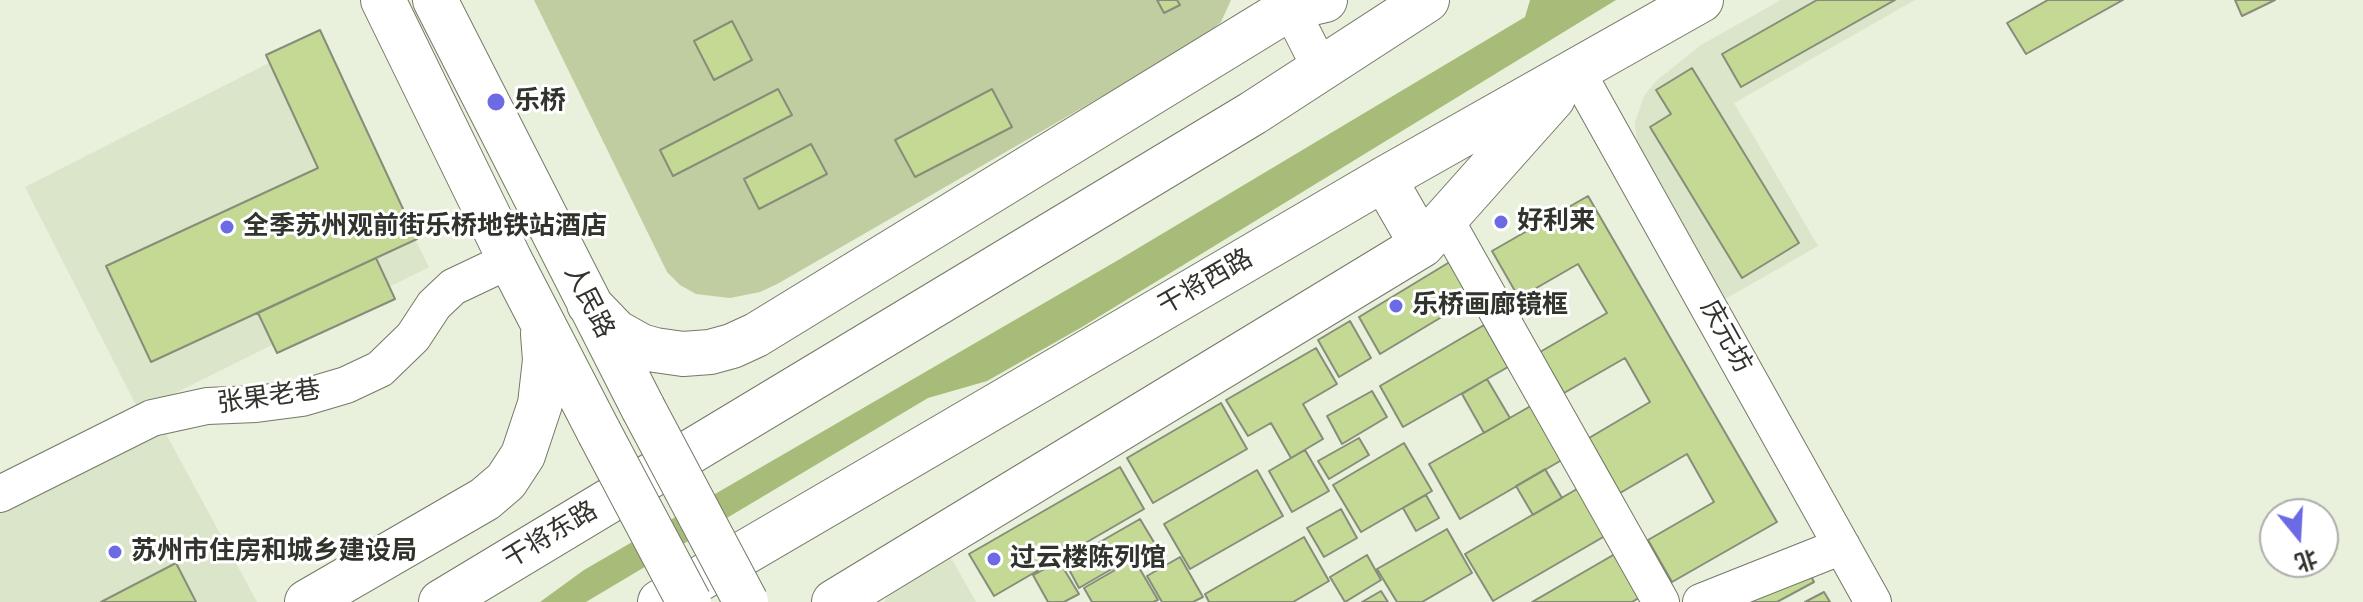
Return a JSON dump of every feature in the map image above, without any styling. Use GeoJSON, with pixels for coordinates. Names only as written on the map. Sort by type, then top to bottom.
{"type":"FeatureCollection","features":[{"type":"Feature","properties":{"kind":"main road","name":"人民路"},"geometry":{"type":"LineString","coordinates":[[383,0],[510,260],[599,432],[701,586]]}},
{"type":"Feature","properties":{"kind":"main road","name":"人民路"},"geometry":{"type":"LineString","coordinates":[[435,0],[589,304],[746,602]]}},
{"type":"Feature","properties":{"kind":"main road"},"geometry":{"type":"LineString","coordinates":[[1321,69],[1427,0]]}},
{"type":"Feature","properties":{"kind":"main road","name":"干将西路"},"geometry":{"type":"LineString","coordinates":[[701,586],[1384,179],[1701,0]]}},
{"type":"Feature","properties":{"kind":"main road"},"geometry":{"type":"LineString","coordinates":[[589,304],[616,332],[641,346],[691,354],[732,346],[756,335],[1300,3]]}},
{"type":"Feature","properties":{"kind":"main road","name":"干将东路"},"geometry":{"type":"LineString","coordinates":[[441,602],[1240,122],[1321,69]]}},
{"type":"Feature","properties":{"kind":"main road"},"geometry":{"type":"LineString","coordinates":[[834,602],[1434,232],[1577,72]]}},
{"type":"Feature","properties":{"kind":"main road"},"geometry":{"type":"LineString","coordinates":[[1384,179],[1434,232]]}},
{"type":"Feature","properties":{"kind":"main road"},"geometry":{"type":"LineString","coordinates":[[307,602],[485,499],[506,481],[523,455],[540,404],[545,360],[541,320]]}},
{"type":"Feature","properties":{"kind":"main road"},"geometry":{"type":"LineString","coordinates":[[660,602],[701,586]]}},
{"type":"Feature","properties":{"kind":"street"},"geometry":{"type":"LineString","coordinates":[[1300,3],[1321,69]]}},
{"type":"Feature","properties":{"kind":"street","name":"庆元坊"},"geometry":{"type":"LineString","coordinates":[[1577,72],[1873,602]]}},
{"type":"Feature","properties":{"kind":"street"},"geometry":{"type":"LineString","coordinates":[[1434,232],[1661,602]]}},
{"type":"Feature","properties":{"kind":"street","name":"张果老巷"},"geometry":{"type":"LineString","coordinates":[[0,494],[152,418],[207,406],[302,398],[346,385],[380,369],[413,337],[434,305],[453,287],[510,260]]}},
{"type":"Feature","properties":{"kind":"street"},"geometry":{"type":"LineString","coordinates":[[1701,602],[1842,546]]}},
{"type":"Feature","properties":{"kind":"shaded area"},"geometry":{"type":"Polygon","coordinates":[[[534,0],[1231,0],[1221,22],[1203,38],[779,283],[760,292],[730,298],[696,294],[680,285],[667,272],[534,0]]]}},
{"type":"Feature","properties":{"kind":"shaded area"},"geometry":{"type":"Polygon","coordinates":[[[1530,0],[1616,0],[1082,327],[987,381],[928,398],[586,602],[540,602],[584,570],[1120,259],[1525,17],[1530,0]]]}},
{"type":"Feature","properties":{"kind":"shaded area"},"geometry":{"type":"Polygon","coordinates":[[[1781,0],[1915,0],[1734,103],[1818,246],[1725,299],[1648,171],[1637,143],[1635,122],[1644,96],[1656,81],[1701,45],[1781,0]]]}},
{"type":"Feature","properties":{"kind":"shaded area","name":"全季苏州观前街乐桥地铁站酒店"},"geometry":{"type":"Polygon","coordinates":[[[314,40],[429,267],[139,411],[25,187],[314,40]]]}},
{"type":"Feature","properties":{"kind":"shaded area","name":"苏州市住房和城乡建设局"},"geometry":{"type":"Polygon","coordinates":[[[159,421],[257,602],[0,602],[0,503],[159,421]]]}},
{"type":"Feature","properties":{"kind":"shaded area"},"geometry":{"type":"Polygon","coordinates":[[[951,558],[976,602],[884,602],[887,597],[951,558]]]}},
{"type":"Feature","properties":{"kind":"building"},"geometry":{"type":"Polygon","coordinates":[[[1157,0],[1177,0],[1180,5],[1164,13],[1157,0]]]}},
{"type":"Feature","properties":{"kind":"building"},"geometry":{"type":"Polygon","coordinates":[[[1817,0],[1895,0],[1741,87],[1722,54],[1817,0]]]}},
{"type":"Feature","properties":{"kind":"building"},"geometry":{"type":"Polygon","coordinates":[[[2048,0],[2123,0],[2026,54],[2007,23],[2048,0]]]}},
{"type":"Feature","properties":{"kind":"building"},"geometry":{"type":"Polygon","coordinates":[[[2235,0],[2275,0],[2242,16],[2235,0]]]}},
{"type":"Feature","properties":{"kind":"building"},"geometry":{"type":"Polygon","coordinates":[[[732,21],[752,60],[714,80],[694,41],[732,21]]]}},
{"type":"Feature","properties":{"kind":"building"},"geometry":{"type":"Polygon","coordinates":[[[320,30],[417,239],[151,362],[106,266],[318,168],[266,55],[320,30]]]}},
{"type":"Feature","properties":{"kind":"building"},"geometry":{"type":"Polygon","coordinates":[[[1692,68],[1799,243],[1742,278],[1650,127],[1671,114],[1656,90],[1692,68]]]}},
{"type":"Feature","properties":{"kind":"building"},"geometry":{"type":"Polygon","coordinates":[[[778,89],[792,115],[673,176],[660,150],[778,89]]]}},
{"type":"Feature","properties":{"kind":"building"},"geometry":{"type":"Polygon","coordinates":[[[992,89],[1012,127],[915,177],[895,140],[992,89]]]}},
{"type":"Feature","properties":{"kind":"building"},"geometry":{"type":"Polygon","coordinates":[[[811,144],[827,174],[759,209],[744,179],[811,144]]]}},
{"type":"Feature","properties":{"kind":"building"},"geometry":{"type":"Polygon","coordinates":[[[1588,196],[1777,522],[1672,582],[1648,540],[1714,502],[1687,454],[1620,493],[1589,438],[1650,402],[1625,358],[1564,393],[1540,352],[1607,313],[1578,264],[1519,298],[1492,251],[1588,196]]]}},
{"type":"Feature","properties":{"kind":"building"},"geometry":{"type":"Polygon","coordinates":[[[376,258],[395,299],[277,353],[258,313],[376,258]]]}},
{"type":"Feature","properties":{"kind":"building"},"geometry":{"type":"Polygon","coordinates":[[[1453,260],[1475,297],[1380,354],[1359,317],[1453,260]]]}},
{"type":"Feature","properties":{"kind":"building"},"geometry":{"type":"Polygon","coordinates":[[[1350,321],[1371,358],[1339,377],[1318,340],[1350,321]]]}},
{"type":"Feature","properties":{"kind":"building"},"geometry":{"type":"Polygon","coordinates":[[[1484,325],[1508,367],[1403,427],[1380,386],[1484,325]]]}},
{"type":"Feature","properties":{"kind":"building"},"geometry":{"type":"Polygon","coordinates":[[[1316,348],[1337,384],[1303,404],[1323,439],[1291,458],[1271,423],[1248,436],[1226,400],[1316,348]]]}},
{"type":"Feature","properties":{"kind":"building"},"geometry":{"type":"Polygon","coordinates":[[[1487,379],[1510,418],[1484,433],[1462,394],[1487,379]]]}},
{"type":"Feature","properties":{"kind":"building"},"geometry":{"type":"Polygon","coordinates":[[[1372,391],[1387,417],[1342,444],[1327,416],[1372,391]]]}},
{"type":"Feature","properties":{"kind":"building"},"geometry":{"type":"Polygon","coordinates":[[[1221,403],[1247,449],[1153,503],[1127,458],[1221,403]]]}},
{"type":"Feature","properties":{"kind":"building"},"geometry":{"type":"Polygon","coordinates":[[[1536,403],[1567,457],[1460,519],[1429,464],[1536,403]]]}},
{"type":"Feature","properties":{"kind":"building"},"geometry":{"type":"Polygon","coordinates":[[[1359,438],[1369,455],[1329,479],[1318,461],[1359,438]]]}},
{"type":"Feature","properties":{"kind":"building"},"geometry":{"type":"Polygon","coordinates":[[[1404,443],[1432,491],[1361,532],[1333,485],[1404,443]]]}},
{"type":"Feature","properties":{"kind":"building"},"geometry":{"type":"Polygon","coordinates":[[[1305,450],[1329,491],[1292,512],[1269,471],[1305,450]]]}},
{"type":"Feature","properties":{"kind":"building"},"geometry":{"type":"Polygon","coordinates":[[[1120,467],[1144,509],[994,596],[969,554],[1120,467]]]}},
{"type":"Feature","properties":{"kind":"building"},"geometry":{"type":"Polygon","coordinates":[[[1545,469],[1562,498],[1533,515],[1516,486],[1545,469]]]}},
{"type":"Feature","properties":{"kind":"building"},"geometry":{"type":"Polygon","coordinates":[[[1257,470],[1283,516],[1190,569],[1164,524],[1257,470]]]}},
{"type":"Feature","properties":{"kind":"building"},"geometry":{"type":"Polygon","coordinates":[[[1589,482],[1617,529],[1493,601],[1465,554],[1589,482]]]}},
{"type":"Feature","properties":{"kind":"building"},"geometry":{"type":"Polygon","coordinates":[[[1426,495],[1439,518],[1416,531],[1403,508],[1426,495]]]}},
{"type":"Feature","properties":{"kind":"building"},"geometry":{"type":"Polygon","coordinates":[[[1341,509],[1357,538],[1324,557],[1307,528],[1341,509]]]}},
{"type":"Feature","properties":{"kind":"building"},"geometry":{"type":"Polygon","coordinates":[[[1140,519],[1155,544],[1079,588],[1065,562],[1140,519]]]}},
{"type":"Feature","properties":{"kind":"building"},"geometry":{"type":"Polygon","coordinates":[[[1447,529],[1472,573],[1422,602],[1397,602],[1377,569],[1447,529]]]}},
{"type":"Feature","properties":{"kind":"building"},"geometry":{"type":"Polygon","coordinates":[[[1304,537],[1329,581],[1293,602],[1209,602],[1205,594],[1304,537]]]}},
{"type":"Feature","properties":{"kind":"building"},"geometry":{"type":"Polygon","coordinates":[[[1627,547],[1652,590],[1632,602],[1532,602],[1627,547]]]}},
{"type":"Feature","properties":{"kind":"building"},"geometry":{"type":"Polygon","coordinates":[[[1367,555],[1381,580],[1345,602],[1330,577],[1367,555]]]}},
{"type":"Feature","properties":{"kind":"building"},"geometry":{"type":"Polygon","coordinates":[[[1180,557],[1203,597],[1193,602],[1162,602],[1147,576],[1180,557]]]}},
{"type":"Feature","properties":{"kind":"building"},"geometry":{"type":"Polygon","coordinates":[[[1134,559],[1158,600],[1092,602],[1084,588],[1134,559]]]}},
{"type":"Feature","properties":{"kind":"building"},"geometry":{"type":"Polygon","coordinates":[[[1059,561],[1079,594],[1064,602],[1048,602],[1033,575],[1059,561]]]}},
{"type":"Feature","properties":{"kind":"building"},"geometry":{"type":"Polygon","coordinates":[[[176,563],[196,602],[101,602],[176,563]]]}},
{"type":"Feature","properties":{"kind":"building"},"geometry":{"type":"Polygon","coordinates":[[[1805,564],[1814,582],[1777,602],[1735,602],[1805,564]]]}},
{"type":"Feature","properties":{"kind":"building"},"geometry":{"type":"Polygon","coordinates":[[[1381,591],[1388,602],[1362,602],[1381,591]]]}},
{"type":"Feature","properties":{"kind":"building"},"geometry":{"type":"Polygon","coordinates":[[[1824,592],[1830,602],[1805,602],[1824,592]]]}},
{"type":"Feature","properties":{"kind":"place","name":"乐桥"},"geometry":{"type":"Point","coordinates":[496,102]}},
{"type":"Feature","properties":{"kind":"place","name":"好利来"},"geometry":{"type":"Point","coordinates":[1501,222]}},
{"type":"Feature","properties":{"kind":"place","name":"全季苏州观前街乐桥地铁站酒店"},"geometry":{"type":"Point","coordinates":[227,227]}},
{"type":"Feature","properties":{"kind":"place","name":"乐桥画廊镜框"},"geometry":{"type":"Point","coordinates":[1396,306]}},
{"type":"Feature","properties":{"kind":"place","name":"苏州市住房和城乡建设局"},"geometry":{"type":"Point","coordinates":[115,552]}},
{"type":"Feature","properties":{"kind":"place","name":"过云楼陈列馆"},"geometry":{"type":"Point","coordinates":[994,559]}}]}
